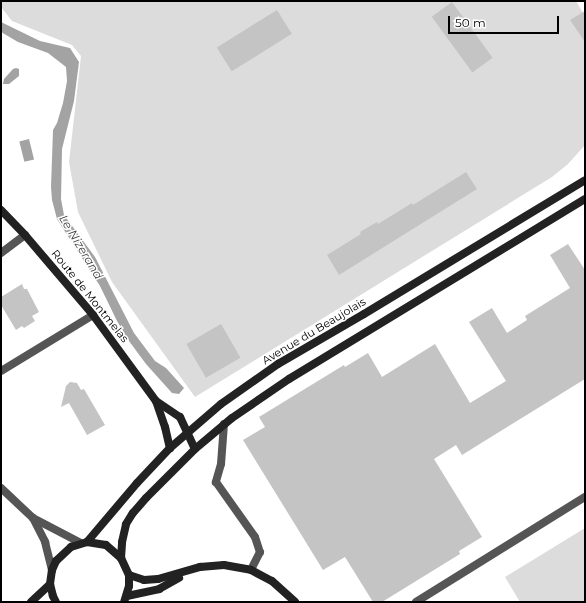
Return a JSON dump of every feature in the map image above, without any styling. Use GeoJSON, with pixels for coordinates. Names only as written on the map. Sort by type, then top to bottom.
{"type":"FeatureCollection","features":[{"type":"Feature","properties":{"kind":"main road","name":"Avenue du Beaujolais"},"geometry":{"type":"LineString","coordinates":[[84,543],[170,448],[208,414],[278,364],[371,310],[585,180]]}},
{"type":"Feature","properties":{"kind":"main road"},"geometry":{"type":"LineString","coordinates":[[121,558],[122,542],[126,524],[133,513],[195,449],[222,426],[288,379],[585,200]]}},
{"type":"Feature","properties":{"kind":"main road","name":"Route de Montmelas"},"geometry":{"type":"LineString","coordinates":[[1,210],[25,235],[93,315],[156,401],[165,427],[170,448]]}},
{"type":"Feature","properties":{"kind":"main road","name":"Route de Montmelas"},"geometry":{"type":"LineString","coordinates":[[156,401],[180,418],[195,449]]}},
{"type":"Feature","properties":{"kind":"main road"},"geometry":{"type":"LineString","coordinates":[[56,602],[50,584],[52,570],[63,553],[84,543],[106,546],[121,558],[129,575],[125,599],[159,588],[192,570]]}},
{"type":"Feature","properties":{"kind":"main road"},"geometry":{"type":"LineString","coordinates":[[129,575],[144,580],[158,579],[200,567],[224,565],[251,570],[272,581],[295,602]]}},
{"type":"Feature","properties":{"kind":"main road"},"geometry":{"type":"LineString","coordinates":[[31,602],[50,584]]}},
{"type":"Feature","properties":{"kind":"street"},"geometry":{"type":"LineString","coordinates":[[1,253],[25,235]]}},
{"type":"Feature","properties":{"kind":"street"},"geometry":{"type":"LineString","coordinates":[[1,371],[93,315]]}},
{"type":"Feature","properties":{"kind":"street"},"geometry":{"type":"LineString","coordinates":[[222,426],[221,464],[216,482],[255,537],[260,552],[251,570]]}},
{"type":"Feature","properties":{"kind":"street"},"geometry":{"type":"LineString","coordinates":[[1,488],[33,518],[84,543]]}},
{"type":"Feature","properties":{"kind":"street"},"geometry":{"type":"LineString","coordinates":[[416,602],[585,497]]}},
{"type":"Feature","properties":{"kind":"street"},"geometry":{"type":"LineString","coordinates":[[33,518],[45,542],[52,570]]}},
{"type":"Feature","properties":{"kind":"shaded area"},"geometry":{"type":"Polygon","coordinates":[[[1,1],[576,1],[583,13],[585,12],[585,145],[568,164],[552,177],[195,397],[112,282],[78,212],[69,162],[81,56],[72,45],[12,21],[1,7],[1,1]]]}},
{"type":"Feature","properties":{"kind":"shaded area"},"geometry":{"type":"Polygon","coordinates":[[[585,528],[585,602],[520,602],[505,577],[585,528]]]}},
{"type":"Feature","properties":{"kind":"water","name":"Le Nizerand"},"geometry":{"type":"Polygon","coordinates":[[[1,22],[40,41],[70,48],[79,62],[74,101],[62,149],[61,199],[64,215],[95,257],[134,333],[155,361],[166,368],[184,388],[179,394],[172,393],[146,364],[129,341],[117,321],[100,286],[57,219],[52,200],[51,187],[53,130],[57,123],[63,103],[67,81],[66,67],[48,53],[18,42],[1,32],[1,22]]]}},
{"type":"Feature","properties":{"kind":"water"},"geometry":{"type":"Polygon","coordinates":[[[13,69],[19,69],[19,76],[9,84],[3,84],[4,79],[13,69]]]}},
{"type":"Feature","properties":{"kind":"water"},"geometry":{"type":"Polygon","coordinates":[[[29,139],[34,159],[24,162],[19,141],[29,139]]]}},
{"type":"Feature","properties":{"kind":"building"},"geometry":{"type":"Polygon","coordinates":[[[452,2],[493,58],[472,73],[432,17],[452,2]]]}},
{"type":"Feature","properties":{"kind":"building"},"geometry":{"type":"Polygon","coordinates":[[[277,10],[292,34],[232,71],[217,48],[277,10]]]}},
{"type":"Feature","properties":{"kind":"building"},"geometry":{"type":"Polygon","coordinates":[[[585,11],[585,42],[570,20],[585,11]]]}},
{"type":"Feature","properties":{"kind":"building"},"geometry":{"type":"Polygon","coordinates":[[[466,172],[477,189],[339,275],[327,255],[361,234],[360,232],[377,222],[378,224],[412,203],[413,205],[466,172]]]}},
{"type":"Feature","properties":{"kind":"building"},"geometry":{"type":"Polygon","coordinates":[[[568,244],[585,270],[585,379],[462,455],[456,445],[434,459],[482,537],[459,551],[460,554],[382,602],[373,602],[345,557],[323,570],[243,440],[265,427],[259,417],[344,365],[345,367],[368,353],[382,377],[435,344],[470,403],[506,381],[469,322],[492,308],[507,333],[527,320],[525,316],[570,288],[550,255],[568,244]]]}},
{"type":"Feature","properties":{"kind":"building"},"geometry":{"type":"Polygon","coordinates":[[[22,284],[24,289],[27,289],[39,312],[32,316],[35,321],[24,328],[22,326],[16,330],[1,305],[1,297],[22,284]]]}},
{"type":"Feature","properties":{"kind":"building"},"geometry":{"type":"Polygon","coordinates":[[[221,324],[241,358],[206,378],[186,344],[221,324]]]}},
{"type":"Feature","properties":{"kind":"building"},"geometry":{"type":"Polygon","coordinates":[[[70,382],[77,383],[81,390],[84,389],[105,425],[87,435],[69,403],[61,407],[66,386],[70,382]]]}}]}
